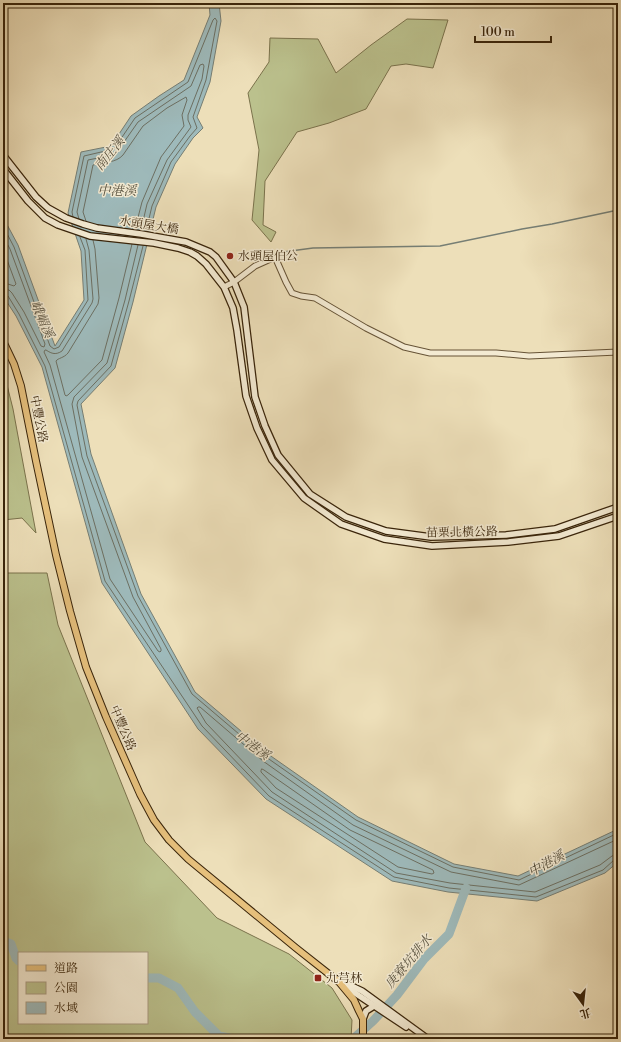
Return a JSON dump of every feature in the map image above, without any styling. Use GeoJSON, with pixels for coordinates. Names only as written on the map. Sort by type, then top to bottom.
{"type":"FeatureCollection","features":[{"type":"Feature","properties":{"kind":"main road","name":"水頭屋大橋"},"geometry":{"type":"LineString","coordinates":[[3,155],[29,189],[48,208],[66,218],[97,228],[162,237],[194,245],[210,252],[216,257],[234,282]]}},
{"type":"Feature","properties":{"kind":"main road","name":"水頭屋大橋"},"geometry":{"type":"LineString","coordinates":[[3,169],[28,201],[45,218],[58,225],[90,236],[154,243],[190,252],[206,264],[224,287]]}},
{"type":"Feature","properties":{"kind":"main road","name":"苗栗北橫公路"},"geometry":{"type":"LineString","coordinates":[[234,282],[244,307],[255,397],[278,455],[310,494],[346,517],[386,531],[432,537],[499,535],[555,529],[618,507]]}},
{"type":"Feature","properties":{"kind":"main road","name":"苗栗北橫公路"},"geometry":{"type":"LineString","coordinates":[[224,287],[233,308],[246,396],[257,428],[272,460],[304,498],[341,524],[384,539],[432,546],[508,542],[559,536],[618,516]]}},
{"type":"Feature","properties":{"kind":"main road","name":"中豐公路"},"geometry":{"type":"LineString","coordinates":[[3,342],[14,364],[21,386],[56,555],[86,667],[128,768],[150,814],[169,840],[188,859],[339,982],[354,1000],[363,1021],[364,1039]]}},
{"type":"Feature","properties":{"kind":"main road"},"geometry":{"type":"LineString","coordinates":[[334,977],[362,991],[377,1007]]}},
{"type":"Feature","properties":{"kind":"main road"},"geometry":{"type":"LineString","coordinates":[[339,982],[427,1039]]}},
{"type":"Feature","properties":{"kind":"main road"},"geometry":{"type":"LineString","coordinates":[[363,1021],[366,1011],[377,1007]]}},
{"type":"Feature","properties":{"kind":"street"},"geometry":{"type":"LineString","coordinates":[[224,287],[234,282],[255,266],[275,257],[292,293],[314,298],[366,328],[404,347],[430,353],[496,353],[528,356],[618,352]]}},
{"type":"Feature","properties":{"kind":"green space"},"geometry":{"type":"Polygon","coordinates":[[[407,19],[448,20],[433,68],[406,64],[391,66],[366,109],[329,123],[297,132],[265,181],[263,225],[276,232],[271,242],[252,220],[259,150],[248,93],[269,62],[270,38],[318,39],[336,73],[407,19]]]}},
{"type":"Feature","properties":{"kind":"green space"},"geometry":{"type":"Polygon","coordinates":[[[3,369],[13,409],[36,533],[22,518],[3,520],[3,369]]]}},
{"type":"Feature","properties":{"kind":"green space"},"geometry":{"type":"Polygon","coordinates":[[[3,573],[47,573],[58,625],[145,842],[217,918],[289,954],[332,988],[352,1020],[351,1039],[3,1039],[3,573]]]}},
{"type":"Feature","properties":{"kind":"water","name":"中港溪"},"geometry":{"type":"Polygon","coordinates":[[[209,3],[219,3],[221,21],[210,82],[197,117],[203,128],[193,138],[175,164],[156,207],[115,368],[81,404],[91,454],[141,594],[195,692],[268,754],[358,817],[454,864],[518,876],[618,829],[618,862],[605,873],[537,901],[448,892],[392,881],[266,799],[198,729],[102,583],[42,367],[16,316],[3,296],[3,217],[18,245],[55,346],[84,300],[81,251],[68,213],[81,152],[111,146],[131,116],[184,80],[210,15],[209,3]]]}},
{"type":"Feature","properties":{"kind":"waterway"},"geometry":{"type":"LineString","coordinates":[[283,252],[313,248],[440,246],[618,210]]}},
{"type":"Feature","properties":{"kind":"waterway","name":"庚寮坑排水"},"geometry":{"type":"LineString","coordinates":[[353,1039],[373,1021],[397,995],[424,959],[449,934],[466,888]]}},
{"type":"Feature","properties":{"kind":"waterway","name":"庚寮坑排水"},"geometry":{"type":"LineString","coordinates":[[3,941],[11,944],[18,960]]}},
{"type":"Feature","properties":{"kind":"waterway","name":"庚寮坑排水"},"geometry":{"type":"LineString","coordinates":[[148,978],[159,978],[178,988],[195,1012],[219,1036],[234,1039]]}},
{"type":"Feature","properties":{"kind":"place","name":"水頭屋伯公"},"geometry":{"type":"Point","coordinates":[230,256]}},
{"type":"Feature","properties":{"kind":"place","name":"九芎林"},"geometry":{"type":"Point","coordinates":[318,978]}},
{"type":"Feature","properties":{"kind":"water label","name":"南庄溪"},"geometry":{"type":"Point","coordinates":[109,153]}},
{"type":"Feature","properties":{"kind":"water label","name":"峨嵋溪"},"geometry":{"type":"Point","coordinates":[43,319]}}]}
